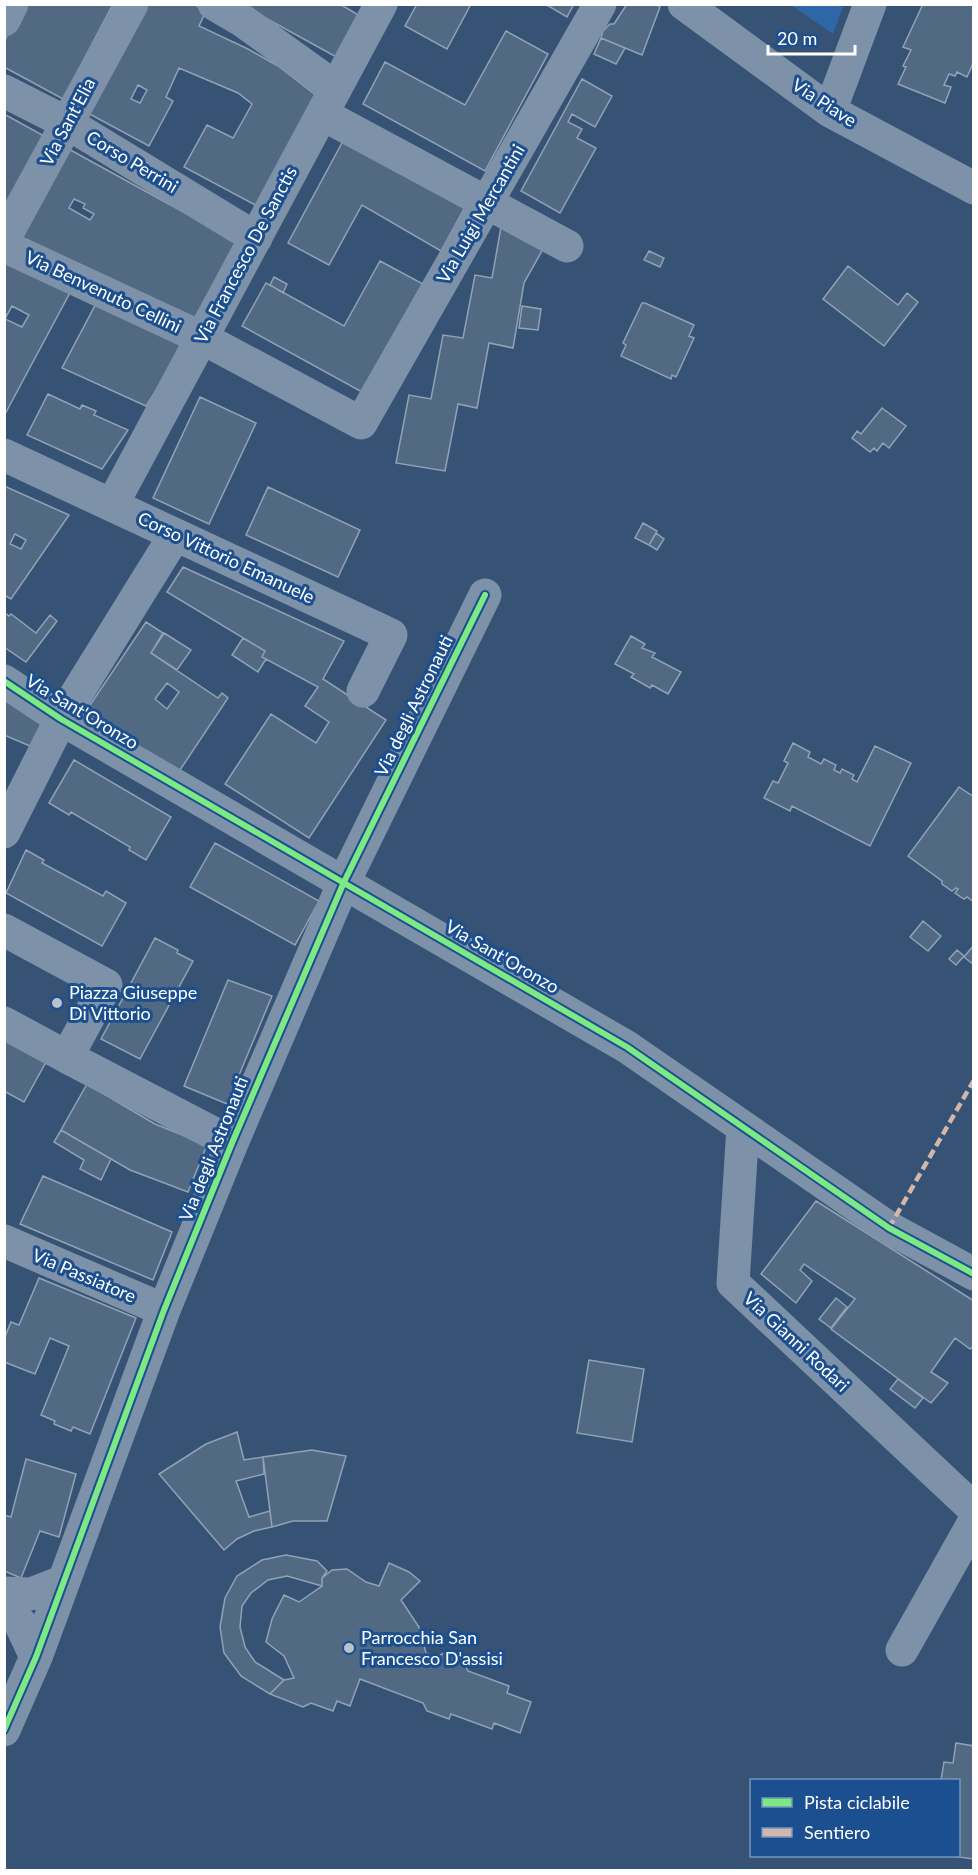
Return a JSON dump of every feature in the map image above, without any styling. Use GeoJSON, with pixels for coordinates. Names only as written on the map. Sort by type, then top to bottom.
{"type":"FeatureCollection","features":[{"type":"Feature","properties":{"kind":"street"},"geometry":{"type":"LineString","coordinates":[[4,20],[12,4]]}},
{"type":"Feature","properties":{"kind":"street","name":"Via Sant'Elia"},"geometry":{"type":"LineString","coordinates":[[4,239],[132,4]]}},
{"type":"Feature","properties":{"kind":"street"},"geometry":{"type":"LineString","coordinates":[[214,4],[243,21],[329,101],[487,203],[567,246]]}},
{"type":"Feature","properties":{"kind":"street","name":"Via Francesco De Sanctis"},"geometry":{"type":"LineString","coordinates":[[112,506],[381,4]]}},
{"type":"Feature","properties":{"kind":"street","name":"Via Luigi Mercantini"},"geometry":{"type":"LineString","coordinates":[[361,423],[600,4]]}},
{"type":"Feature","properties":{"kind":"street","name":"Via Piave"},"geometry":{"type":"LineString","coordinates":[[684,4],[719,15],[830,111],[974,188]]}},
{"type":"Feature","properties":{"kind":"street"},"geometry":{"type":"LineString","coordinates":[[830,111],[870,4]]}},
{"type":"Feature","properties":{"kind":"street","name":"Corso Perrini"},"geometry":{"type":"LineString","coordinates":[[4,91],[67,123],[256,238]]}},
{"type":"Feature","properties":{"kind":"street","name":"Via Benvenuto Cellini"},"geometry":{"type":"LineString","coordinates":[[4,246],[202,338],[361,423]]}},
{"type":"Feature","properties":{"kind":"street","name":"Corso Vittorio Emanuele"},"geometry":{"type":"LineString","coordinates":[[5,456],[391,635],[363,691]]}},
{"type":"Feature","properties":{"kind":"street"},"geometry":{"type":"LineString","coordinates":[[4,832],[61,719],[175,535]]}},
{"type":"Feature","properties":{"kind":"street","name":"Via degli Astronauti"},"geometry":{"type":"LineString","coordinates":[[4,1730],[20,1656],[64,1581],[164,1310],[232,1143],[344,882],[486,595]]}},
{"type":"Feature","properties":{"kind":"street","name":"Via Sant'Oronzo"},"geometry":{"type":"LineString","coordinates":[[4,681],[61,719],[627,1047],[889,1228],[974,1274]]}},
{"type":"Feature","properties":{"kind":"street"},"geometry":{"type":"LineString","coordinates":[[4,930],[106,985],[67,1057]]}},
{"type":"Feature","properties":{"kind":"street"},"geometry":{"type":"LineString","coordinates":[[4,1023],[232,1143]]}},
{"type":"Feature","properties":{"kind":"street","name":"Via Gianni Rodari"},"geometry":{"type":"LineString","coordinates":[[743,1126],[733,1282],[974,1509]]}},
{"type":"Feature","properties":{"kind":"street","name":"Via Passiatore"},"geometry":{"type":"LineString","coordinates":[[4,1241],[164,1310]]}},
{"type":"Feature","properties":{"kind":"street"},"geometry":{"type":"LineString","coordinates":[[902,1650],[974,1522]]}},
{"type":"Feature","properties":{"kind":"street"},"geometry":{"type":"LineString","coordinates":[[4,1593],[31,1594],[64,1581]]}},
{"type":"Feature","properties":{"kind":"street"},"geometry":{"type":"LineString","coordinates":[[4,1607],[20,1623],[20,1656]]}},
{"type":"Feature","properties":{"kind":"shaded area"},"geometry":{"type":"Polygon","coordinates":[[[791,5],[844,5],[833,34],[791,5]]]}},
{"type":"Feature","properties":{"kind":"building"},"geometry":{"type":"Polygon","coordinates":[[[24,4],[113,4],[63,99],[4,67],[4,42],[24,4]]]}},
{"type":"Feature","properties":{"kind":"building"},"geometry":{"type":"Polygon","coordinates":[[[140,4],[193,4],[206,11],[199,26],[278,66],[317,96],[257,206],[184,167],[207,125],[233,138],[252,104],[238,93],[179,68],[166,97],[173,101],[149,146],[82,110],[140,4]],[[138,85],[131,99],[140,103],[147,90],[138,85]]]}},
{"type":"Feature","properties":{"kind":"building"},"geometry":{"type":"Polygon","coordinates":[[[240,4],[340,4],[360,16],[338,58],[240,4]]]}},
{"type":"Feature","properties":{"kind":"building"},"geometry":{"type":"Polygon","coordinates":[[[417,4],[471,4],[447,49],[405,26],[417,4]]]}},
{"type":"Feature","properties":{"kind":"building"},"geometry":{"type":"Polygon","coordinates":[[[545,4],[574,4],[567,17],[545,4]]]}},
{"type":"Feature","properties":{"kind":"building"},"geometry":{"type":"Polygon","coordinates":[[[627,4],[655,4],[660,7],[642,55],[601,38],[603,31],[610,24],[614,24],[627,4]]]}},
{"type":"Feature","properties":{"kind":"building"},"geometry":{"type":"Polygon","coordinates":[[[923,4],[974,4],[974,61],[967,77],[957,72],[955,76],[949,74],[944,85],[951,87],[945,103],[898,84],[911,50],[903,47],[923,4]]]}},
{"type":"Feature","properties":{"kind":"building"},"geometry":{"type":"Polygon","coordinates":[[[506,31],[548,54],[485,171],[363,104],[385,62],[465,105],[506,31]]]}},
{"type":"Feature","properties":{"kind":"building"},"geometry":{"type":"Polygon","coordinates":[[[601,38],[625,48],[616,64],[594,54],[601,38]]]}},
{"type":"Feature","properties":{"kind":"building"},"geometry":{"type":"Polygon","coordinates":[[[582,79],[612,96],[595,127],[572,114],[568,122],[582,129],[577,138],[596,148],[560,213],[521,191],[582,79]]]}},
{"type":"Feature","properties":{"kind":"building"},"geometry":{"type":"Polygon","coordinates":[[[4,114],[44,136],[4,211],[4,114]]]}},
{"type":"Feature","properties":{"kind":"building"},"geometry":{"type":"Polygon","coordinates":[[[343,141],[465,207],[441,251],[362,205],[329,265],[288,243],[343,141]]]}},
{"type":"Feature","properties":{"kind":"building"},"geometry":{"type":"Polygon","coordinates":[[[65,147],[238,242],[197,319],[15,237],[65,147]],[[74,199],[69,208],[90,220],[94,214],[83,208],[85,204],[74,199]]]}},
{"type":"Feature","properties":{"kind":"building"},"geometry":{"type":"Polygon","coordinates":[[[501,227],[543,249],[524,283],[513,348],[489,343],[477,408],[458,404],[445,471],[396,463],[409,395],[431,399],[443,335],[463,338],[475,275],[492,278],[501,227]]]}},
{"type":"Feature","properties":{"kind":"building"},"geometry":{"type":"Polygon","coordinates":[[[649,251],[664,258],[660,267],[644,260],[649,251]]]}},
{"type":"Feature","properties":{"kind":"building"},"geometry":{"type":"Polygon","coordinates":[[[4,257],[73,287],[4,416],[4,257]],[[12,306],[5,319],[22,327],[29,315],[12,306]]]}},
{"type":"Feature","properties":{"kind":"building"},"geometry":{"type":"Polygon","coordinates":[[[380,261],[423,284],[362,392],[242,326],[266,283],[344,326],[380,261]]]}},
{"type":"Feature","properties":{"kind":"building"},"geometry":{"type":"Polygon","coordinates":[[[848,266],[898,305],[907,293],[918,302],[884,346],[823,299],[848,266]]]}},
{"type":"Feature","properties":{"kind":"building"},"geometry":{"type":"Polygon","coordinates":[[[274,277],[287,284],[283,293],[270,285],[274,277]]]}},
{"type":"Feature","properties":{"kind":"building"},"geometry":{"type":"Polygon","coordinates":[[[99,298],[187,338],[146,406],[62,368],[99,298]]]}},
{"type":"Feature","properties":{"kind":"building"},"geometry":{"type":"Polygon","coordinates":[[[642,303],[694,325],[689,336],[694,338],[676,377],[672,375],[671,379],[621,356],[626,345],[623,343],[642,303]]]}},
{"type":"Feature","properties":{"kind":"building"},"geometry":{"type":"Polygon","coordinates":[[[522,306],[541,309],[538,330],[519,328],[522,306]]]}},
{"type":"Feature","properties":{"kind":"building"},"geometry":{"type":"Polygon","coordinates":[[[48,394],[80,409],[82,405],[96,411],[94,415],[128,430],[102,469],[27,435],[48,394]]]}},
{"type":"Feature","properties":{"kind":"building"},"geometry":{"type":"Polygon","coordinates":[[[200,397],[256,423],[209,524],[153,498],[200,397]]]}},
{"type":"Feature","properties":{"kind":"building"},"geometry":{"type":"Polygon","coordinates":[[[882,408],[906,426],[889,448],[883,443],[877,451],[874,448],[870,452],[852,438],[857,431],[861,434],[882,408]]]}},
{"type":"Feature","properties":{"kind":"building"},"geometry":{"type":"Polygon","coordinates":[[[4,486],[69,515],[11,599],[6,596],[4,598],[4,486]],[[15,534],[10,544],[21,549],[26,540],[15,534]]]}},
{"type":"Feature","properties":{"kind":"building"},"geometry":{"type":"Polygon","coordinates":[[[268,487],[360,530],[338,577],[246,535],[268,487]]]}},
{"type":"Feature","properties":{"kind":"building"},"geometry":{"type":"Polygon","coordinates":[[[643,523],[657,531],[649,545],[635,538],[643,523]]]}},
{"type":"Feature","properties":{"kind":"building"},"geometry":{"type":"Polygon","coordinates":[[[656,533],[664,539],[657,550],[649,545],[656,533]]]}},
{"type":"Feature","properties":{"kind":"building"},"geometry":{"type":"Polygon","coordinates":[[[183,567],[344,641],[323,679],[386,720],[309,838],[225,784],[271,714],[316,743],[329,722],[305,706],[318,687],[262,657],[265,651],[167,592],[183,567]]]}},
{"type":"Feature","properties":{"kind":"building"},"geometry":{"type":"Polygon","coordinates":[[[4,612],[9,616],[11,614],[36,633],[50,615],[57,621],[26,662],[4,647],[4,612]]]}},
{"type":"Feature","properties":{"kind":"building"},"geometry":{"type":"Polygon","coordinates":[[[146,622],[163,633],[151,653],[218,698],[222,693],[228,698],[178,773],[86,711],[146,622]],[[167,683],[155,699],[167,709],[179,692],[167,683]]]}},
{"type":"Feature","properties":{"kind":"building"},"geometry":{"type":"Polygon","coordinates":[[[164,633],[191,650],[177,670],[151,653],[164,633]]]}},
{"type":"Feature","properties":{"kind":"building"},"geometry":{"type":"Polygon","coordinates":[[[631,636],[645,644],[642,648],[655,653],[652,657],[681,672],[668,694],[652,685],[650,688],[631,677],[634,674],[615,664],[631,636]]]}},
{"type":"Feature","properties":{"kind":"building"},"geometry":{"type":"Polygon","coordinates":[[[243,638],[265,651],[262,657],[266,659],[258,672],[232,655],[243,638]]]}},
{"type":"Feature","properties":{"kind":"building"},"geometry":{"type":"Polygon","coordinates":[[[4,696],[44,725],[30,746],[4,735],[4,696]]]}},
{"type":"Feature","properties":{"kind":"building"},"geometry":{"type":"Polygon","coordinates":[[[793,743],[810,752],[808,757],[821,764],[824,759],[836,765],[834,770],[840,773],[842,769],[854,775],[852,779],[857,782],[875,746],[911,763],[870,846],[792,806],[790,811],[764,798],[773,781],[778,783],[788,763],[784,761],[793,743]]]}},
{"type":"Feature","properties":{"kind":"building"},"geometry":{"type":"Polygon","coordinates":[[[74,760],[171,817],[146,860],[129,850],[130,847],[71,812],[69,815],[49,803],[74,760]]]}},
{"type":"Feature","properties":{"kind":"building"},"geometry":{"type":"Polygon","coordinates":[[[959,787],[974,797],[974,902],[955,893],[958,889],[956,888],[952,891],[908,856],[959,787]]]}},
{"type":"Feature","properties":{"kind":"building"},"geometry":{"type":"Polygon","coordinates":[[[215,843],[319,901],[295,945],[190,887],[215,843]]]}},
{"type":"Feature","properties":{"kind":"building"},"geometry":{"type":"Polygon","coordinates":[[[26,850],[44,860],[42,863],[103,896],[106,891],[126,903],[102,946],[6,893],[26,850]]]}},
{"type":"Feature","properties":{"kind":"building"},"geometry":{"type":"Polygon","coordinates":[[[923,921],[941,936],[928,951],[910,937],[923,921]]]}},
{"type":"Feature","properties":{"kind":"building"},"geometry":{"type":"Polygon","coordinates":[[[155,938],[193,961],[140,1059],[101,1039],[155,938]]]}},
{"type":"Feature","properties":{"kind":"building"},"geometry":{"type":"Polygon","coordinates":[[[974,945],[974,965],[964,957],[974,945]]]}},
{"type":"Feature","properties":{"kind":"building"},"geometry":{"type":"Polygon","coordinates":[[[957,950],[964,956],[956,965],[949,959],[957,950]]]}},
{"type":"Feature","properties":{"kind":"building"},"geometry":{"type":"Polygon","coordinates":[[[228,980],[272,996],[227,1104],[184,1086],[228,980]]]}},
{"type":"Feature","properties":{"kind":"building"},"geometry":{"type":"Polygon","coordinates":[[[4,1040],[46,1062],[24,1102],[4,1091],[4,1040]]]}},
{"type":"Feature","properties":{"kind":"building"},"geometry":{"type":"Polygon","coordinates":[[[87,1084],[155,1124],[207,1145],[188,1192],[130,1170],[61,1130],[87,1084]]]}},
{"type":"Feature","properties":{"kind":"building"},"geometry":{"type":"Polygon","coordinates":[[[61,1130],[111,1159],[101,1180],[80,1169],[84,1160],[54,1142],[61,1130]]]}},
{"type":"Feature","properties":{"kind":"building"},"geometry":{"type":"Polygon","coordinates":[[[43,1176],[172,1232],[153,1280],[20,1224],[43,1176]]]}},
{"type":"Feature","properties":{"kind":"building"},"geometry":{"type":"Polygon","coordinates":[[[816,1201],[974,1301],[974,1345],[970,1349],[955,1338],[931,1372],[948,1383],[931,1403],[831,1329],[855,1299],[804,1264],[800,1270],[812,1281],[796,1303],[761,1274],[816,1201]]]}},
{"type":"Feature","properties":{"kind":"building"},"geometry":{"type":"Polygon","coordinates":[[[39,1278],[136,1318],[90,1434],[73,1427],[71,1431],[54,1424],[55,1421],[41,1415],[69,1346],[50,1338],[35,1374],[4,1362],[4,1339],[11,1322],[19,1325],[39,1278]]]}},
{"type":"Feature","properties":{"kind":"building"},"geometry":{"type":"Polygon","coordinates":[[[836,1298],[847,1307],[831,1328],[819,1319],[836,1298]]]}},
{"type":"Feature","properties":{"kind":"building"},"geometry":{"type":"Polygon","coordinates":[[[589,1360],[644,1369],[632,1442],[577,1433],[589,1360]]]}},
{"type":"Feature","properties":{"kind":"building"},"geometry":{"type":"Polygon","coordinates":[[[898,1379],[923,1398],[915,1408],[890,1389],[898,1379]]]}},
{"type":"Feature","properties":{"kind":"building"},"geometry":{"type":"Polygon","coordinates":[[[237,1432],[244,1460],[263,1457],[264,1474],[236,1481],[249,1517],[270,1511],[272,1527],[254,1531],[237,1539],[224,1550],[159,1474],[206,1444],[237,1432]]]}},
{"type":"Feature","properties":{"kind":"building"},"geometry":{"type":"Polygon","coordinates":[[[312,1450],[346,1456],[327,1521],[293,1521],[272,1527],[263,1457],[312,1450]]]}},
{"type":"Feature","properties":{"kind":"building"},"geometry":{"type":"Polygon","coordinates":[[[26,1459],[76,1474],[59,1537],[40,1531],[21,1578],[4,1571],[4,1515],[11,1517],[26,1459]]]}},
{"type":"Feature","properties":{"kind":"building"},"geometry":{"type":"Polygon","coordinates":[[[286,1555],[317,1561],[327,1571],[322,1578],[322,1586],[287,1576],[268,1580],[251,1593],[242,1606],[240,1627],[245,1647],[255,1662],[284,1680],[270,1694],[241,1676],[224,1653],[220,1627],[225,1598],[237,1576],[262,1560],[286,1555]]]}},
{"type":"Feature","properties":{"kind":"building","name":"Parrocchia San Francesco D'assisi"},"geometry":{"type":"Polygon","coordinates":[[[389,1563],[409,1572],[420,1581],[401,1600],[419,1627],[426,1653],[436,1657],[444,1653],[455,1656],[463,1661],[468,1671],[509,1686],[507,1693],[531,1702],[520,1733],[494,1723],[492,1729],[451,1714],[449,1719],[427,1711],[423,1703],[360,1679],[350,1706],[337,1701],[333,1711],[311,1703],[303,1707],[270,1694],[284,1680],[294,1678],[284,1656],[266,1642],[272,1619],[284,1595],[299,1602],[322,1586],[322,1578],[332,1570],[347,1569],[366,1582],[379,1586],[389,1563]]]}},
{"type":"Feature","properties":{"kind":"building"},"geometry":{"type":"Polygon","coordinates":[[[956,1743],[974,1746],[974,1859],[958,1857],[960,1857],[960,1779],[941,1779],[944,1762],[953,1763],[956,1743]]]}},
{"type":"Feature","properties":{"kind":"marked path"},"geometry":{"type":"LineString","coordinates":[[889,1228],[974,1080]]}},
{"type":"Feature","properties":{"kind":"cycle path"},"geometry":{"type":"LineString","coordinates":[[4,1730],[36,1657],[164,1310],[232,1143],[344,882],[485,595]]}},
{"type":"Feature","properties":{"kind":"cycle path"},"geometry":{"type":"LineString","coordinates":[[4,681],[61,719],[627,1047],[889,1228],[974,1274]]}},
{"type":"Feature","properties":{"kind":"place","name":"Piazza Giuseppe Di Vittorio"},"geometry":{"type":"Point","coordinates":[57,1003]}},
{"type":"Feature","properties":{"kind":"place","name":"Parrocchia San Francesco D'assisi"},"geometry":{"type":"Point","coordinates":[349,1648]}}]}
